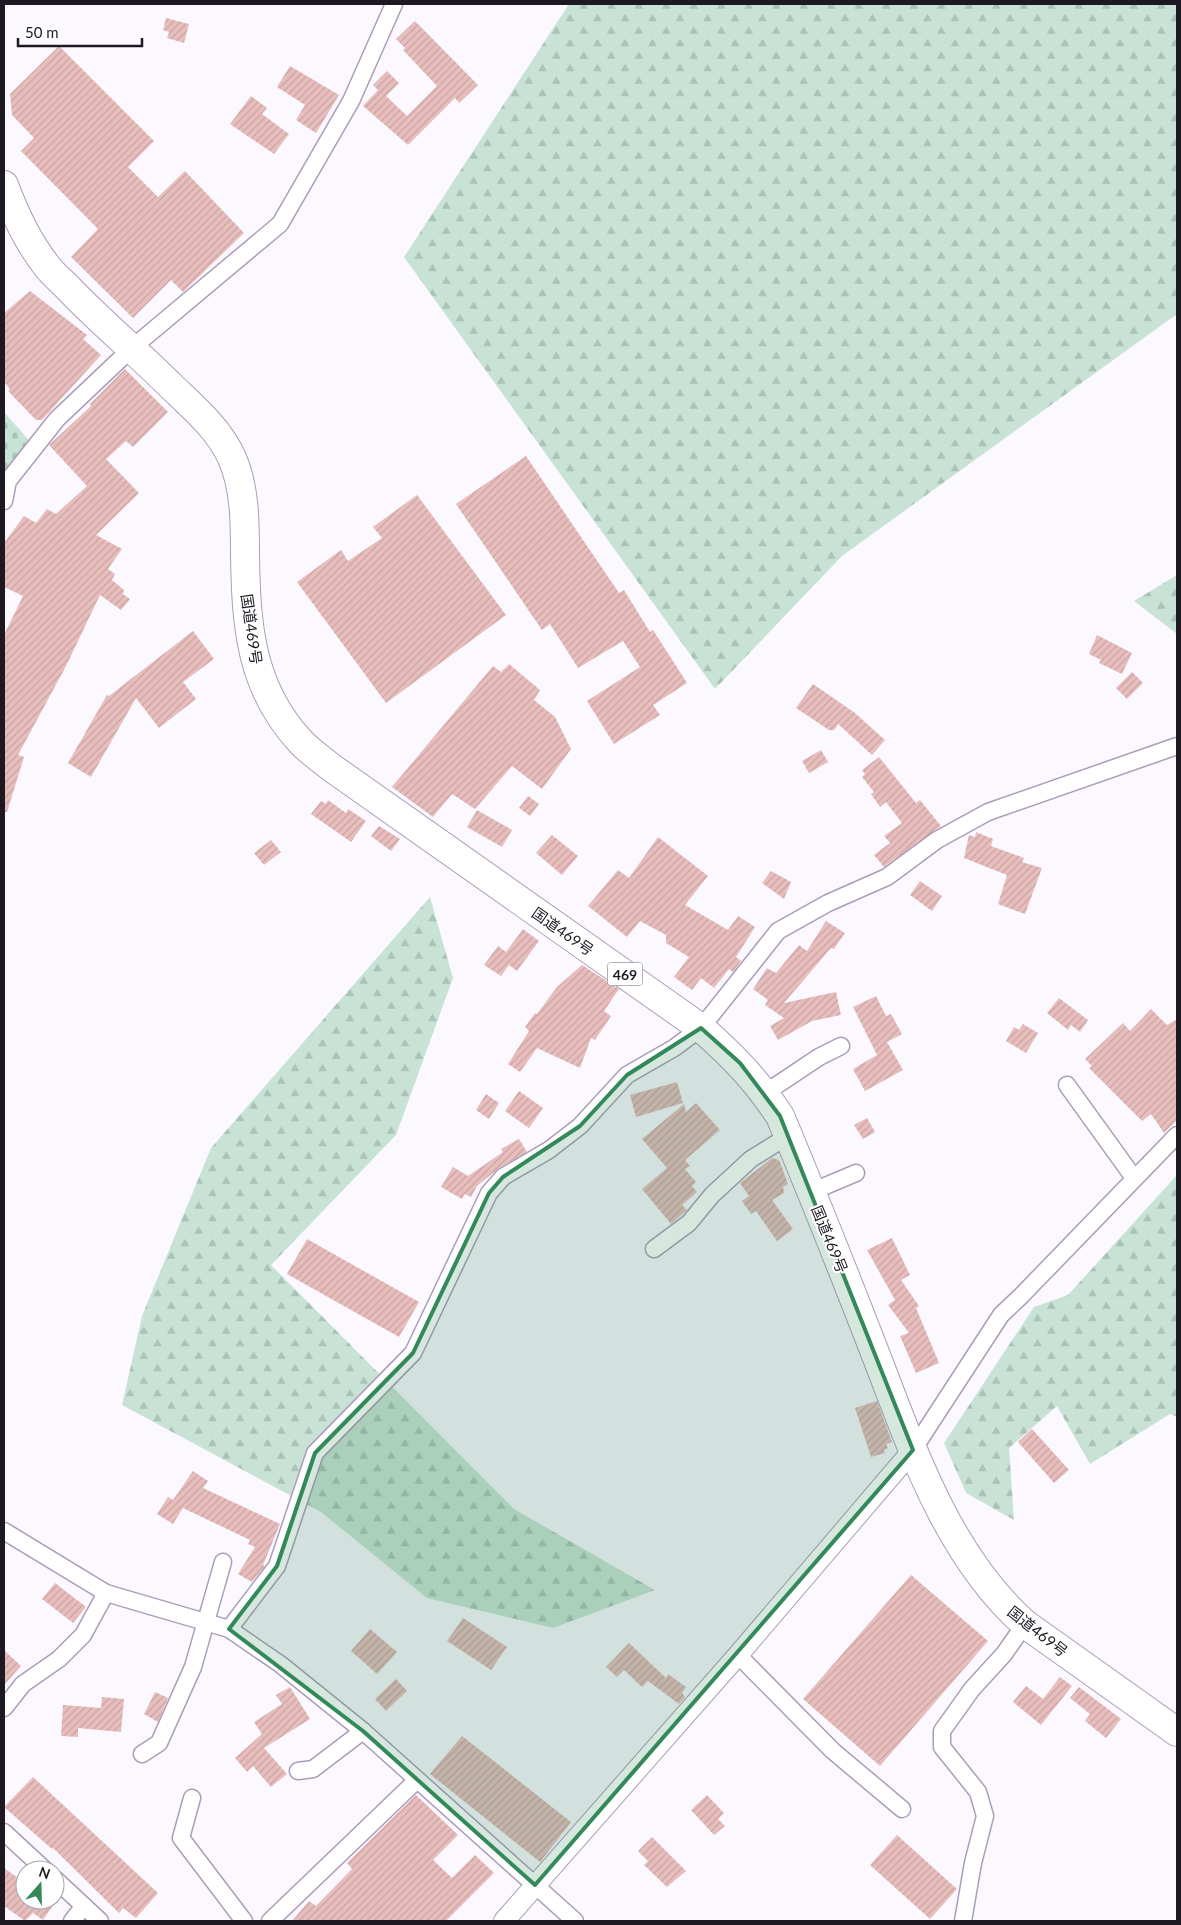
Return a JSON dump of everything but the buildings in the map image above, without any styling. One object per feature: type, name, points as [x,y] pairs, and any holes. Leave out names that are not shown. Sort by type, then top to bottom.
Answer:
[{"type":"highway","name":"国道469号","points":[[4,185],[13,209],[46,265],[90,310],[204,418],[231,456],[240,484],[245,519],[246,589],[251,649],[269,699],[300,742],[332,768],[701,1028],[740,1063],[765,1093],[780,1116],[913,1450],[943,1514],[975,1568],[1006,1606],[1026,1624],[1177,1732]]},
{"type":"street","points":[[4,501],[6,483],[56,420],[132,348],[280,224],[350,101],[394,4]]},
{"type":"street","points":[[229,1629],[277,1566],[315,1453],[413,1353],[489,1193],[503,1177],[549,1150],[580,1126],[627,1075],[674,1048],[701,1028],[778,931],[801,917],[887,877],[937,840],[988,812],[1177,746]]},
{"type":"street","points":[[765,1093],[818,1057],[841,1046]]},
{"type":"street","points":[[1067,1085],[1134,1178]]},
{"type":"street","points":[[504,1921],[738,1655],[913,1450],[1001,1314],[1021,1296],[1177,1135]]},
{"type":"street","points":[[654,1248],[689,1223],[712,1195],[751,1159],[788,1136]]},
{"type":"street","points":[[811,1192],[856,1173]]},
{"type":"street","points":[[4,1531],[106,1593],[229,1629],[280,1664],[363,1731],[576,1921]]},
{"type":"street","points":[[142,1754],[159,1743],[193,1668],[223,1562]]},
{"type":"street","points":[[4,1708],[23,1684],[59,1659],[83,1635],[106,1593]]},
{"type":"street","points":[[963,1921],[973,1863],[984,1816],[978,1792],[942,1748],[942,1731],[972,1689],[1004,1654],[1026,1624]]},
{"type":"street","points":[[738,1655],[833,1751],[902,1809]]},
{"type":"street","points":[[298,1771],[313,1769],[363,1731]]},
{"type":"street","points":[[270,1921],[417,1780]]},
{"type":"street","points":[[192,1798],[181,1838],[244,1921]]},
{"type":"street","points":[[4,1832],[34,1860]]},
{"type":"street","points":[[65,1888],[100,1921]]},
{"type":"street","points":[[72,1921],[84,1906]]},
{"type":"highlighted area","points":[[701,1028],[740,1063],[780,1116],[913,1450],[535,1885],[363,1731],[229,1629],[277,1566],[315,1453],[413,1353],[489,1193],[503,1177],[580,1126],[627,1075]]},
{"type":"green space","points":[[569,4],[1177,4],[1177,314],[842,556],[715,689],[404,257]]},
{"type":"green space","points":[[4,412],[35,447],[4,484]]},
{"type":"green space","points":[[1177,575],[1177,634],[1134,601]]},
{"type":"green space","points":[[430,897],[453,978],[396,1135],[271,1265],[514,1509],[655,1590],[553,1628],[427,1598],[321,1512],[122,1405],[142,1316],[211,1148]]},
{"type":"green space","points":[[1177,1175],[1177,1417],[1170,1414],[1090,1464],[1057,1406],[1009,1448],[1014,1520],[966,1493],[944,1443],[1034,1307],[1068,1295]]}]
